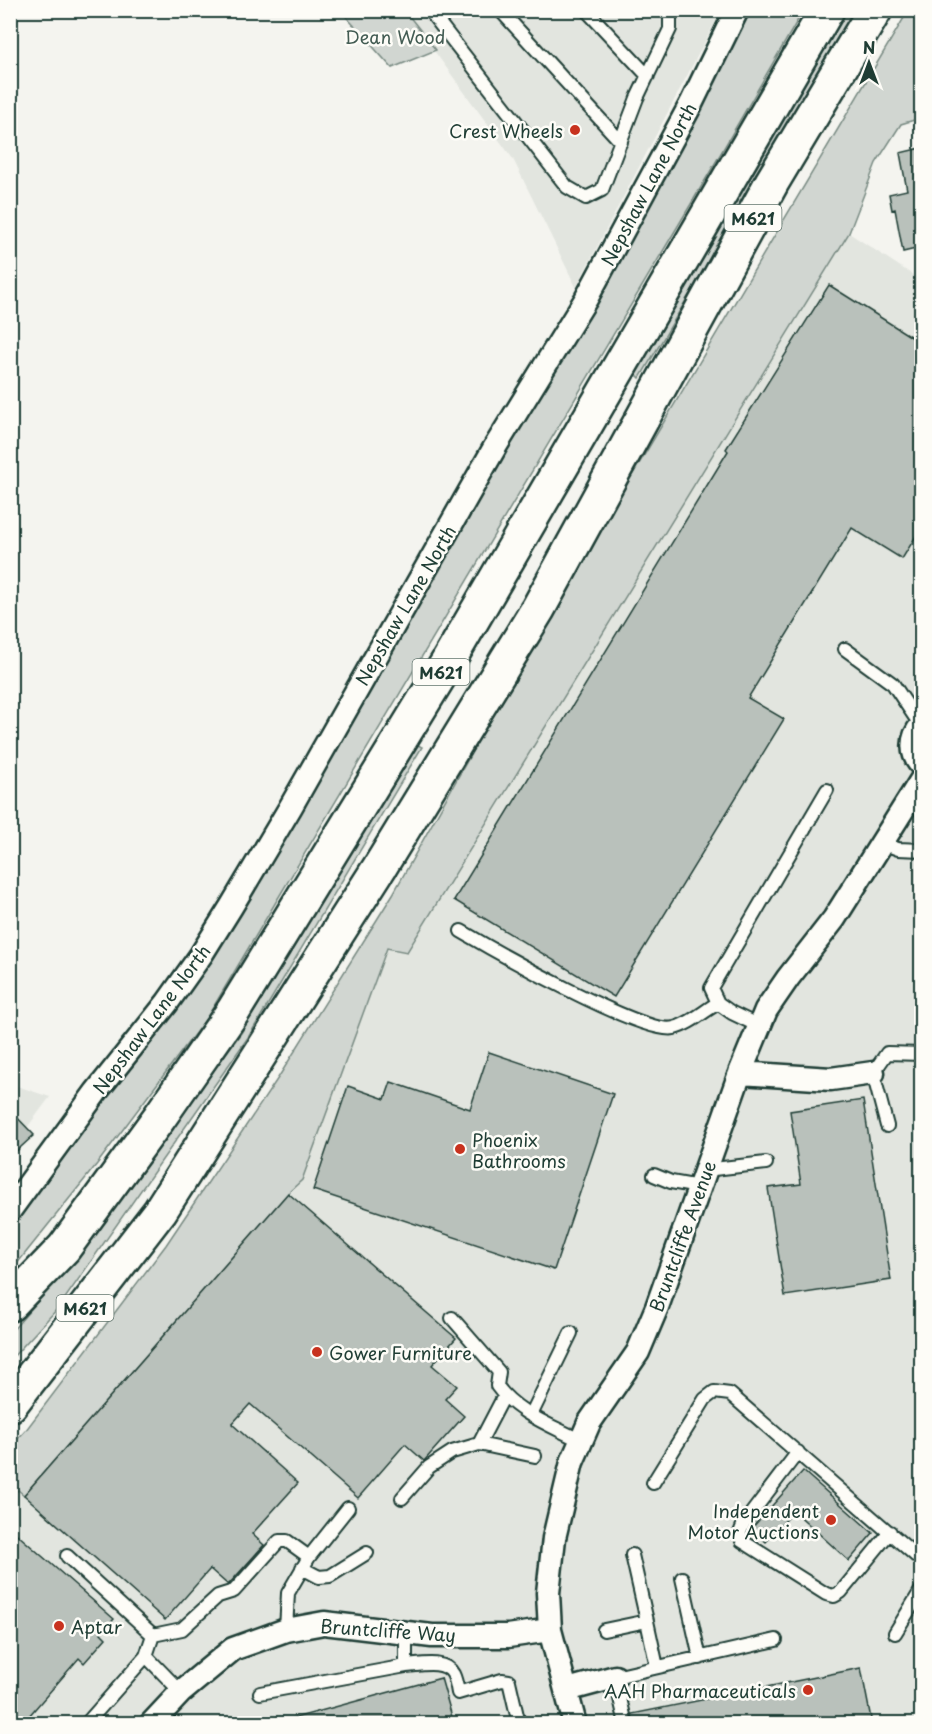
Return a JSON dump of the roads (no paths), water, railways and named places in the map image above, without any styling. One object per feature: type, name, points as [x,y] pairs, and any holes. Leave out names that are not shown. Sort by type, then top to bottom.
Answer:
[{"type":"highway","name":"M621","points":[[10,1304],[64,1248],[234,1010],[446,665],[827,10]]},
{"type":"highway","name":"M621","points":[[10,1405],[160,1211],[381,865],[538,609],[772,182],[875,10]]},
{"type":"street","name":"Nepshaw Lane North","points":[[12,1206],[36,1177],[96,1092],[174,994],[231,907],[290,808],[495,447],[586,299],[691,104],[737,10]]},
{"type":"street","points":[[921,725],[913,741],[913,753],[921,766]]},
{"type":"street","name":"Bruntcliffe Avenue","points":[[575,1724],[550,1630],[548,1593],[554,1538],[572,1462],[589,1423],[638,1352],[657,1307],[740,1073],[766,1010],[834,919],[921,779]]},
{"type":"street","points":[[740,1073],[831,1079],[873,1073]]},
{"type":"street","name":"Bruntcliffe Way","points":[[152,1724],[181,1692],[233,1649],[286,1630],[324,1623],[432,1636],[508,1636],[550,1630]]},
{"type":"street","points":[[567,1690],[615,1677]]},
{"type":"lane","points":[[429,10],[567,187],[586,198],[602,190],[637,98],[670,29],[668,10]]},
{"type":"lane","points":[[500,10],[621,142]]},
{"type":"lane","points":[[586,10],[648,76]]},
{"type":"lane","points":[[845,649],[893,684],[921,725]]},
{"type":"lane","points":[[759,1026],[732,1013],[718,1003],[711,988],[827,790]]},
{"type":"lane","points":[[882,843],[898,849],[921,850]]},
{"type":"lane","points":[[461,931],[540,975],[653,1027],[672,1029],[718,1003]]},
{"type":"lane","points":[[887,1126],[873,1073],[887,1053],[921,1054]]},
{"type":"lane","points":[[654,1175],[671,1182],[702,1178],[766,1163]]},
{"type":"lane","points":[[452,1318],[499,1372],[497,1386],[504,1396],[517,1407],[581,1441]]},
{"type":"lane","points":[[531,1414],[571,1333]]},
{"type":"lane","points":[[653,1483],[705,1399],[714,1392],[730,1394],[921,1561]]},
{"type":"lane","points":[[479,1444],[504,1396]]},
{"type":"lane","points":[[402,1498],[429,1467],[452,1452],[479,1444],[535,1456]]},
{"type":"lane","points":[[798,1452],[744,1524],[740,1533],[742,1541],[826,1594],[834,1596],[841,1592],[890,1532]]},
{"type":"lane","points":[[286,1630],[288,1593],[305,1563],[348,1508]]},
{"type":"lane","points":[[153,1635],[182,1629],[218,1596],[234,1591],[279,1541],[287,1541],[319,1577],[330,1576],[367,1553]]},
{"type":"lane","points":[[67,1556],[153,1635]]},
{"type":"lane","points":[[632,1556],[657,1667]]},
{"type":"lane","points":[[682,1578],[700,1658]]},
{"type":"lane","points":[[895,1633],[921,1589]]},
{"type":"lane","points":[[604,1630],[647,1621]]},
{"type":"lane","points":[[406,1632],[406,1666]]},
{"type":"lane","points":[[86,1724],[146,1656],[153,1635]]},
{"type":"lane","points":[[627,1724],[615,1677],[776,1640]]},
{"type":"lane","points":[[146,1656],[181,1692]]},
{"type":"lane","points":[[260,1694],[406,1666],[433,1665],[447,1667],[453,1673],[458,1694],[502,1680],[509,1681],[519,1724]]},
{"type":"place","name":"Crest Wheels","points":[[575,130]]},
{"type":"place","name":"Phoenix Bathrooms","points":[[460,1149]]},
{"type":"place","name":"Gower Furniture","points":[[317,1352]]},
{"type":"place","name":"Independent Motor Auctions","points":[[831,1520]]},
{"type":"place","name":"Aptar","points":[[59,1626]]},
{"type":"place","name":"AAH Pharmaceuticals","points":[[808,1690]]},
{"type":"park label","name":"Dean Wood","points":[[395,36]]}]
